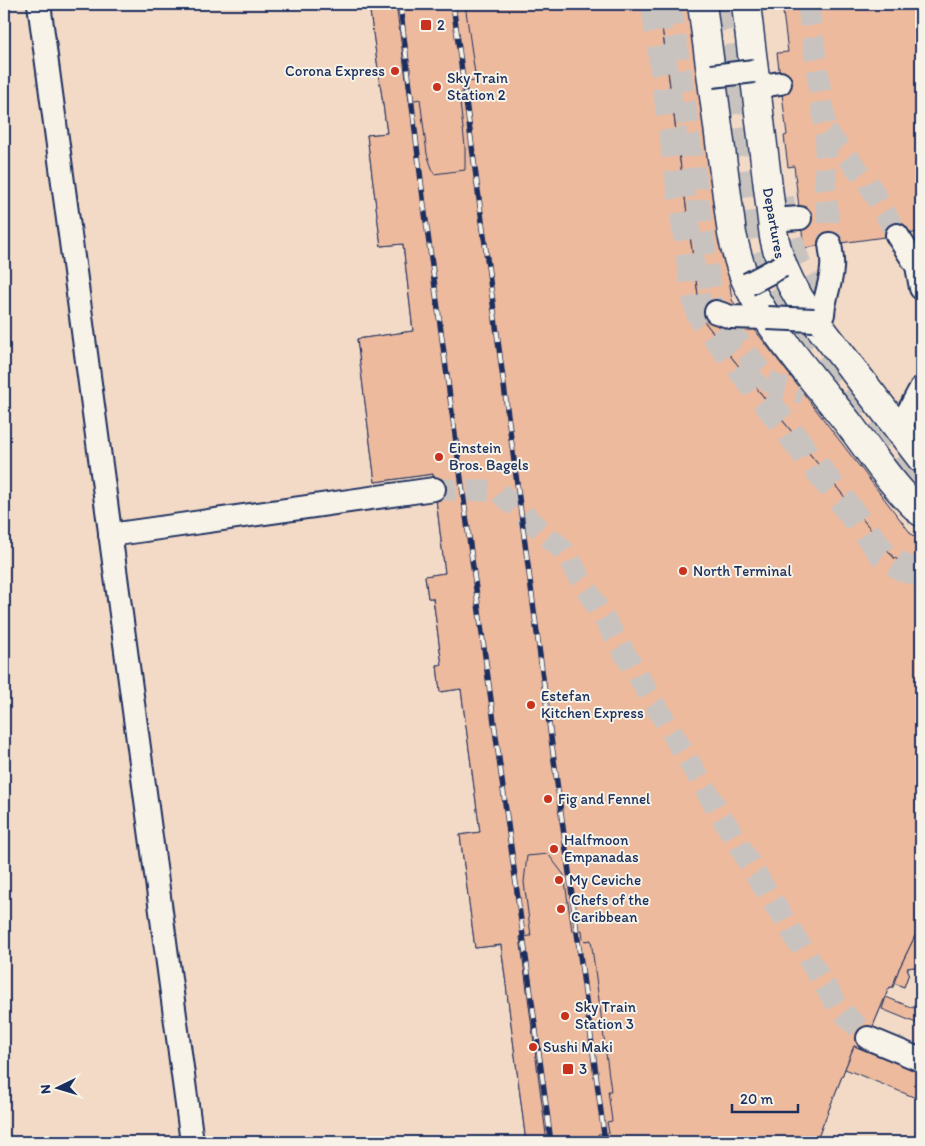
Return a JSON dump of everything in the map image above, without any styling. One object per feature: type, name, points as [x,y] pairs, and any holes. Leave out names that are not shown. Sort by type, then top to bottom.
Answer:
[{"type":"main road","points":[[702,4],[732,234],[748,284],[767,318],[816,395],[921,512]]},
{"type":"main road","name":"Departures","points":[[746,4],[764,80],[772,220],[777,252],[782,266],[793,290],[818,317],[921,458]]},
{"type":"lane","points":[[39,4],[192,1142]]},
{"type":"lane","points":[[712,76],[764,80]]},
{"type":"lane","points":[[772,220],[800,218]]},
{"type":"lane","points":[[897,235],[917,266],[921,288]]},
{"type":"lane","points":[[716,312],[731,317],[818,317],[832,271],[830,244]]},
{"type":"lane","points":[[748,284],[782,266]]},
{"type":"lane","points":[[904,420],[921,388]]},
{"type":"lane","points":[[110,534],[434,489]]},
{"type":"lane","points":[[868,1038],[921,1060]]},
{"type":"shaded area","points":[[4,4],[921,4],[921,1142],[4,1142]]},
{"type":"building","name":"North Terminal","points":[[369,4],[659,4],[701,317],[894,558],[921,568],[921,924],[899,969],[893,987],[890,987],[888,990],[863,1050],[854,1046],[816,1142],[526,1142],[501,945],[475,948],[460,835],[480,832],[461,689],[440,692],[437,665],[442,665],[433,598],[428,598],[425,576],[445,573],[433,474],[375,482],[357,339],[413,331],[403,244],[381,246],[367,135],[387,133]]},
{"type":"building","name":"North Terminal","points":[[369,4],[659,4],[701,317],[894,558],[921,568],[921,924],[899,969],[893,987],[890,987],[888,990],[863,1050],[854,1046],[816,1142],[526,1142],[501,945],[475,948],[460,835],[480,832],[461,689],[440,692],[437,665],[442,665],[433,598],[428,598],[425,576],[445,573],[433,474],[375,482],[357,339],[413,331],[403,244],[381,246],[367,135],[387,133]]},
{"type":"building","name":"Sky Train Station 2","points":[[396,4],[465,4],[476,81],[466,82],[467,93],[459,94],[465,146],[465,170],[434,174],[427,154],[420,99],[409,101]]},
{"type":"building","points":[[659,4],[692,4],[732,300],[912,535],[921,538],[921,568],[894,558],[701,317]]},
{"type":"building","points":[[782,4],[921,4],[921,232],[804,248],[794,166],[788,167],[784,136],[787,135],[777,53],[788,52]]},
{"type":"building","name":"Sky Train Station 3","points":[[548,854],[564,875],[572,931],[582,930],[583,939],[585,941],[591,940],[611,1091],[608,1091],[612,1121],[607,1122],[609,1133],[598,1134],[599,1142],[559,1142],[558,1140],[547,1142],[520,937],[531,936],[524,882],[527,856]]},
{"type":"building","points":[[921,924],[921,966],[907,968],[909,973],[904,987],[894,983]]},
{"type":"building","points":[[921,924],[921,966],[907,968],[909,973],[904,987],[894,983]]},
{"type":"building","points":[[921,987],[921,1025],[882,1009],[886,997],[913,1008]]},
{"type":"building","points":[[854,1046],[921,1073],[921,1100],[845,1069]]},
{"type":"tunnel","points":[[655,4],[695,294],[700,313],[883,554],[903,568],[921,573]]},
{"type":"tunnel","points":[[671,4],[713,307],[767,380],[776,386],[803,393]]},
{"type":"tunnel","points":[[716,4],[749,245],[756,266],[770,294],[787,321],[921,490]]},
{"type":"tunnel","points":[[808,4],[826,132],[825,186],[830,244]]},
{"type":"tunnel","points":[[826,132],[868,182],[897,235]]},
{"type":"tunnel","points":[[780,198],[794,256],[812,297],[820,310]]},
{"type":"tunnel","points":[[434,489],[498,491],[564,551],[754,871],[839,1008],[868,1038]]},
{"type":"railway","points":[[400,4],[424,206],[551,1142]]},
{"type":"railway","points":[[453,4],[605,1142]]},
{"type":"place","name":"2","points":[[426,25]]},
{"type":"place","name":"Corona Express","points":[[395,71]]},
{"type":"place","name":"Sky Train Station 2","points":[[437,87]]},
{"type":"place","name":"Einstein Bros. Bagels","points":[[439,457]]},
{"type":"place","name":"North Terminal","points":[[683,571]]},
{"type":"place","name":"Estefan Kitchen Express","points":[[531,705]]},
{"type":"place","name":"Fig and Fennel","points":[[548,799]]},
{"type":"place","name":"Halfmoon Empanadas","points":[[554,849]]},
{"type":"place","name":"My Ceviche","points":[[559,880]]},
{"type":"place","name":"Chefs of the Caribbean","points":[[561,909]]},
{"type":"place","name":"Sky Train Station 3","points":[[565,1016]]},
{"type":"place","name":"Sushi Maki","points":[[533,1047]]},
{"type":"place","name":"3","points":[[568,1069]]}]
